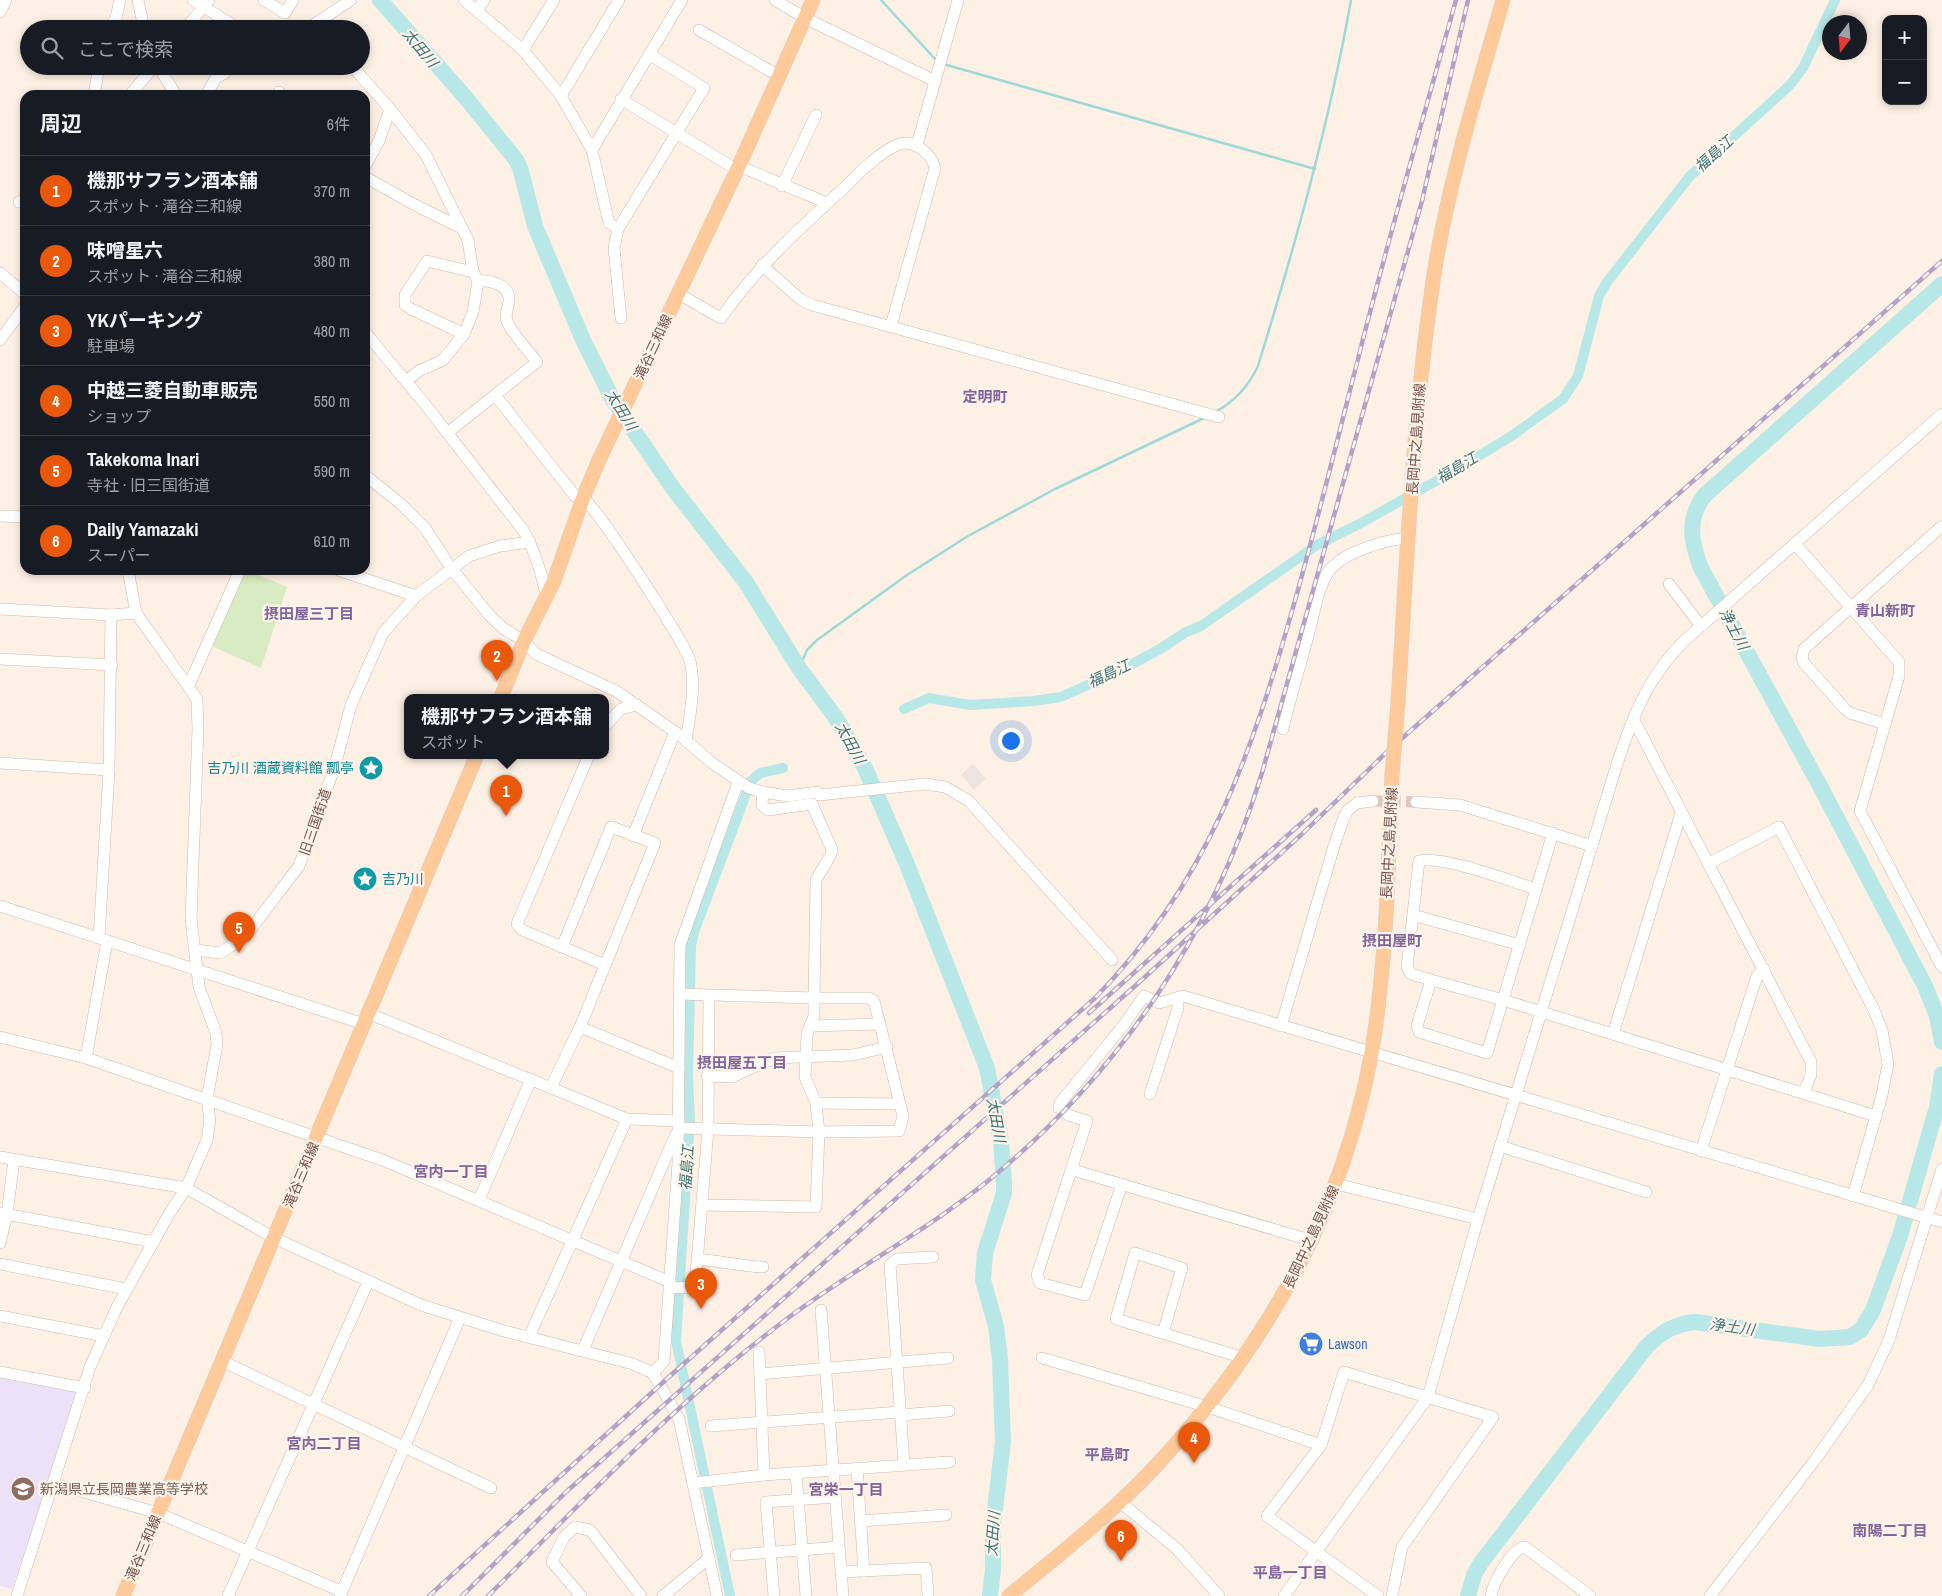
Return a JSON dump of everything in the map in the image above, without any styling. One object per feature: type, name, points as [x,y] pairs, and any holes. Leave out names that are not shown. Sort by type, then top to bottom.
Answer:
[{"type":"main road","name":"滝谷三和線","points":[[502,694],[524,642],[547,599],[583,498],[607,442],[738,168],[813,0]]},
{"type":"main road","name":"長岡中之島見附線","points":[[1009,1596],[1120,1502],[1154,1468],[1208,1407],[1244,1358],[1283,1298],[1313,1241],[1336,1184],[1354,1126],[1371,1053],[1385,942],[1392,775],[1422,372],[1437,259],[1463,146],[1503,0]]},
{"type":"main road","name":"滝谷三和線","points":[[123,1596],[475,759]]},
{"type":"street","points":[[0,12],[6,0]]},
{"type":"street","points":[[115,20],[120,0]]},
{"type":"street","points":[[138,0],[142,20]]},
{"type":"street","points":[[193,0],[206,4],[227,20]]},
{"type":"street","points":[[264,0],[284,13],[293,0]]},
{"type":"street","points":[[321,20],[351,0]]},
{"type":"street","points":[[464,0],[523,50],[562,96],[592,150],[609,223],[618,229]]},
{"type":"street","points":[[478,11],[484,0]]},
{"type":"street","points":[[523,50],[554,0]]},
{"type":"street","points":[[562,96],[619,0]]},
{"type":"street","points":[[592,150],[682,0]]},
{"type":"street","points":[[775,0],[805,18],[935,81]]},
{"type":"street","points":[[917,145],[958,0]]},
{"type":"street","points":[[193,20],[206,4]]},
{"type":"street","points":[[698,30],[779,76]]},
{"type":"street","points":[[621,318],[614,248],[618,229],[704,88],[649,54]]},
{"type":"street","points":[[95,90],[97,75]]},
{"type":"street","points":[[134,90],[148,75]]},
{"type":"street","points":[[162,75],[173,90]]},
{"type":"street","points":[[209,90],[216,78],[221,75]]},
{"type":"street","points":[[360,75],[426,155],[468,240],[475,276],[473,312],[464,334],[443,360],[419,371],[406,381]]},
{"type":"street","points":[[621,99],[738,168],[827,204]]},
{"type":"street","points":[[370,157],[379,141],[390,110]]},
{"type":"street","points":[[782,186],[816,115]]},
{"type":"street","points":[[679,294],[721,318],[762,265],[827,204],[891,149],[904,143],[917,145],[931,157],[935,168],[891,326]]},
{"type":"street","points":[[370,180],[462,228]]},
{"type":"street","points":[[447,433],[537,362],[508,323],[506,315],[510,299],[507,291],[500,286],[475,276],[427,261],[405,295],[405,305],[464,334]]},
{"type":"street","points":[[762,265],[800,299],[812,305],[1219,417]]},
{"type":"street","points":[[0,273],[20,290]]},
{"type":"street","points":[[0,340],[20,313]]},
{"type":"street","points":[[370,338],[447,433],[530,542],[543,579],[547,599]]},
{"type":"street","points":[[495,396],[575,496],[583,498],[632,566],[685,649],[689,658],[692,680],[686,741]]},
{"type":"street","points":[[1284,1596],[1428,1397],[1500,1146],[1592,846],[1640,701],[1673,652],[1942,414]]},
{"type":"street","points":[[370,479],[401,504],[425,528],[451,568],[490,616],[504,629],[524,642],[536,654],[571,671],[600,682],[675,732],[708,760],[740,783],[760,792],[788,796],[919,784],[945,787],[969,801],[1112,960]]},
{"type":"street","points":[[0,516],[20,517]]},
{"type":"street","points":[[1885,724],[1850,713],[1845,709],[1802,659],[1804,649],[1942,526]]},
{"type":"street","points":[[1283,729],[1316,606],[1329,571],[1338,562],[1354,553],[1410,531]]},
{"type":"street","name":"旧三国街道","points":[[196,950],[220,953],[245,937],[300,866],[335,766],[351,705],[378,641],[416,596],[469,556],[481,551],[530,542]]},
{"type":"street","points":[[1795,544],[1900,662],[1899,676],[1860,811],[1942,967]]},
{"type":"street","points":[[17,1596],[55,1484],[90,1367],[126,1289],[186,1188],[207,1140],[210,1120],[207,1099],[217,1044],[216,1033],[202,996],[192,912],[197,699],[136,613],[129,575]]},
{"type":"street","points":[[189,686],[238,575]]},
{"type":"street","points":[[353,575],[416,596]]},
{"type":"street","points":[[1669,584],[1701,626]]},
{"type":"street","points":[[0,609],[111,615],[136,613]]},
{"type":"street","points":[[86,1058],[103,939],[112,665],[111,615]]},
{"type":"street","points":[[0,659],[112,665]]},
{"type":"street","points":[[609,722],[621,709],[637,705]]},
{"type":"street","points":[[1634,720],[1811,1062],[1811,1075],[1804,1092]]},
{"type":"street","points":[[634,836],[675,732]]},
{"type":"street","points":[[587,759],[517,924],[522,930],[605,965]]},
{"type":"street","points":[[0,763],[109,770]]},
{"type":"street","points":[[653,1373],[664,1361],[671,1286],[680,1126],[679,1068],[682,994],[680,946],[740,783]]},
{"type":"street","points":[[703,1205],[816,1207],[819,1132],[816,1103],[805,1076],[807,1034],[814,1016],[816,880],[823,864],[830,858],[832,850],[812,804],[768,810],[762,805],[760,792]]},
{"type":"street","points":[[1282,1026],[1344,816],[1357,803],[1373,801]]},
{"type":"street","points":[[1416,802],[1460,805],[1592,846]]},
{"type":"street","points":[[1613,1034],[1681,813]]},
{"type":"street","points":[[551,1087],[580,1026],[655,843],[611,827],[562,947]]},
{"type":"street","points":[[1708,864],[1779,827],[1874,1010],[1882,1030],[1888,1064],[1876,1116],[1853,1196]]},
{"type":"street","points":[[1431,980],[1417,1026],[1419,1032],[1487,1053],[1553,833]]},
{"type":"street","points":[[1536,889],[1427,859],[1419,861],[1407,968],[1411,974],[1503,1000],[1804,1092],[1876,1116]]},
{"type":"street","points":[[0,906],[199,972],[367,1019],[531,1079],[627,1119],[705,1129],[895,1133],[902,1128],[900,1104],[887,1047],[877,1008],[869,998],[682,994]]},
{"type":"street","points":[[1413,916],[1520,945]]},
{"type":"street","points":[[1701,1151],[1757,976],[1764,969]]},
{"type":"street","points":[[0,1037],[86,1058],[385,1161],[622,1261],[671,1286],[689,1289],[695,1287],[703,1205],[707,1076],[704,995]]},
{"type":"street","points":[[1122,1184],[1085,1295],[1040,1283],[1037,1276],[1073,1170],[1087,1121],[1068,1115],[1059,1108],[1060,1103],[1124,1026],[1144,996],[1159,1003],[1190,996],[1371,1053],[1517,1094],[1701,1151],[1942,1222]]},
{"type":"street","points":[[1150,1094],[1178,1008],[1178,998]]},
{"type":"street","points":[[811,1026],[880,1024]]},
{"type":"street","points":[[580,1026],[679,1068]]},
{"type":"street","points":[[707,1076],[732,1077],[774,1058],[853,1055],[887,1047]]},
{"type":"street","points":[[479,1200],[531,1079]]},
{"type":"street","points":[[816,1103],[900,1104]]},
{"type":"street","points":[[529,1337],[627,1119]]},
{"type":"street","points":[[583,1350],[680,1126]]},
{"type":"street","points":[[1500,1146],[1646,1192]]},
{"type":"street","points":[[0,1158],[186,1188],[274,1238],[368,1282],[460,1318],[583,1350],[639,1366],[653,1373],[679,1419],[695,1482],[717,1596]]},
{"type":"street","points":[[0,1242],[14,1160]]},
{"type":"street","points":[[1710,1596],[1815,1460],[1868,1385],[1889,1340],[1942,1169]]},
{"type":"street","points":[[1073,1170],[1313,1241]]},
{"type":"street","points":[[1336,1184],[1478,1219]]},
{"type":"street","points":[[4,1213],[154,1242]]},
{"type":"street","points":[[1163,1333],[1182,1268],[1135,1253],[1116,1319],[1244,1358]]},
{"type":"street","points":[[904,1464],[890,1265],[897,1259],[933,1257]]},
{"type":"street","points":[[697,1259],[720,1261],[733,1265],[764,1266]]},
{"type":"street","points":[[0,1264],[126,1289]]},
{"type":"street","points":[[228,1596],[368,1282]]},
{"type":"street","points":[[821,1310],[843,1596]]},
{"type":"street","points":[[0,1316],[104,1336]]},
{"type":"street","points":[[55,1484],[158,1513],[249,1551],[340,1594],[460,1318]]},
{"type":"street","points":[[759,1352],[764,1475]]},
{"type":"street","points":[[760,1374],[826,1370],[904,1360],[948,1358]]},
{"type":"street","points":[[1042,1358],[1208,1407],[1321,1445]]},
{"type":"street","points":[[222,1361],[491,1488]]},
{"type":"street","points":[[0,1372],[85,1388]]},
{"type":"street","points":[[1378,1596],[1267,1516],[1321,1445],[1344,1372],[1493,1417],[1402,1547],[1392,1596]]},
{"type":"street","points":[[711,1426],[829,1417],[948,1411]]},
{"type":"street","points":[[695,1482],[904,1464],[950,1462]]},
{"type":"street","points":[[857,1469],[864,1570]]},
{"type":"street","points":[[796,1473],[806,1596]]},
{"type":"street","points":[[774,1596],[766,1502],[836,1497]]},
{"type":"street","points":[[1120,1502],[1177,1549],[1219,1596]]},
{"type":"street","points":[[861,1521],[946,1514]]},
{"type":"street","points":[[580,1596],[552,1562],[564,1537],[575,1527],[590,1530],[641,1596]]},
{"type":"street","points":[[736,1555],[839,1547]]},
{"type":"street","points":[[1491,1596],[1496,1582],[1515,1551],[1520,1547],[1525,1547],[1590,1596]]},
{"type":"street","points":[[663,1596],[709,1558]]},
{"type":"street","points":[[841,1572],[926,1568],[928,1596]]},
{"type":"shaded area","points":[[973,764],[986,779],[974,790],[961,775]]},
{"type":"shaded area","name":"新潟県立長岡農業高等学校","points":[[0,1378],[80,1392],[12,1589],[0,1586]]},
{"type":"green space","points":[[244,575],[259,575],[287,587],[261,668],[209,645]]},
{"type":"waterway","name":"太田川","points":[[380,0],[466,98],[517,161],[535,226],[583,340],[613,400],[672,487],[745,581],[799,668],[836,718],[865,768],[906,862],[987,1068],[1001,1141],[1004,1182],[1004,1193],[985,1253],[983,1280],[996,1326],[1000,1359],[1003,1442],[993,1526],[993,1569],[990,1596]]},
{"type":"waterway","points":[[881,0],[936,60]]},
{"type":"waterway","points":[[1215,412],[1240,392],[1258,366],[1285,276],[1322,139],[1351,0]]},
{"type":"waterway","name":"福島江","points":[[904,709],[929,698],[970,705],[1034,701],[1061,697],[1123,669],[1186,632],[1201,626],[1317,545],[1447,475],[1510,437],[1563,399],[1578,376],[1599,296],[1607,282],[1690,176],[1789,86],[1803,68],[1835,0]]},
{"type":"waterway","points":[[943,64],[1315,169]]},
{"type":"waterway","name":"浄土川","points":[[1942,284],[1705,495],[1695,513],[1692,531],[1701,568],[1820,786],[1925,986],[1937,1016],[1942,1042]]},
{"type":"waterway","points":[[799,668],[807,650],[817,640],[907,575],[968,536],[1055,489],[1206,417]]},
{"type":"waterway","name":"福島江","points":[[730,1596],[676,1341],[690,1121],[688,1076],[691,946],[694,932],[751,781],[760,773],[783,768]]},
{"type":"waterway","name":"浄土川","points":[[1468,1596],[1474,1575],[1480,1564],[1647,1346],[1663,1333],[1675,1327],[1695,1322],[1820,1339],[1850,1337],[1861,1330],[1873,1310],[1900,1236],[1937,1107],[1942,1074]]},
{"type":"tunnel","points":[[1373,801],[1416,802]]},
{"type":"railway","points":[[429,1596],[670,1376],[1095,998],[1134,954],[1168,909],[1196,862],[1221,814],[1242,765],[1278,660],[1311,543],[1381,269],[1456,0]]},
{"type":"railway","points":[[488,1596],[631,1453],[744,1352],[809,1303],[965,1199],[1036,1139],[1080,1094],[1120,1047],[1156,997],[1188,944],[1217,889],[1242,832],[1262,773],[1422,201],[1468,0]]},
{"type":"railway","points":[[462,1596],[566,1492],[1135,986],[1301,835],[1391,748],[1942,261]]},
{"type":"railway","points":[[1089,1013],[1316,810]]},
{"type":"place","name":"味噌星六","points":[[497,681]]},
{"type":"place","name":"吉乃川 酒蔵資料館 瓢亭","points":[[371,768]]},
{"type":"place","name":"機那サフラン酒本舗","points":[[506,816]]},
{"type":"place","name":"吉乃川","points":[[365,879]]},
{"type":"place","name":"Takekoma Inari","points":[[239,953]]},
{"type":"place","name":"YKパーキング","points":[[701,1309]]},
{"type":"place","name":"Lawson","points":[[1311,1344]]},
{"type":"place","name":"中越三菱自動車販売","points":[[1194,1463]]},
{"type":"place","name":"新潟県立長岡農業高等学校","points":[[23,1489]]},
{"type":"place","name":"Daily Yamazaki","points":[[1121,1561]]},
{"type":"district","name":"定明町","points":[[985,397]]},
{"type":"district","name":"青山新町","points":[[1885,611]]},
{"type":"district","name":"摂田屋三丁目","points":[[309,614]]},
{"type":"district","name":"摂田屋町","points":[[1392,941]]},
{"type":"district","name":"摂田屋五丁目","points":[[742,1063]]},
{"type":"district","name":"宮内一丁目","points":[[451,1172]]},
{"type":"district","name":"宮内二丁目","points":[[324,1444]]},
{"type":"district","name":"平島町","points":[[1107,1455]]},
{"type":"district","name":"宮栄一丁目","points":[[846,1490]]},
{"type":"district","name":"南陽二丁目","points":[[1890,1531]]},
{"type":"district","name":"平島一丁目","points":[[1290,1573]]}]
